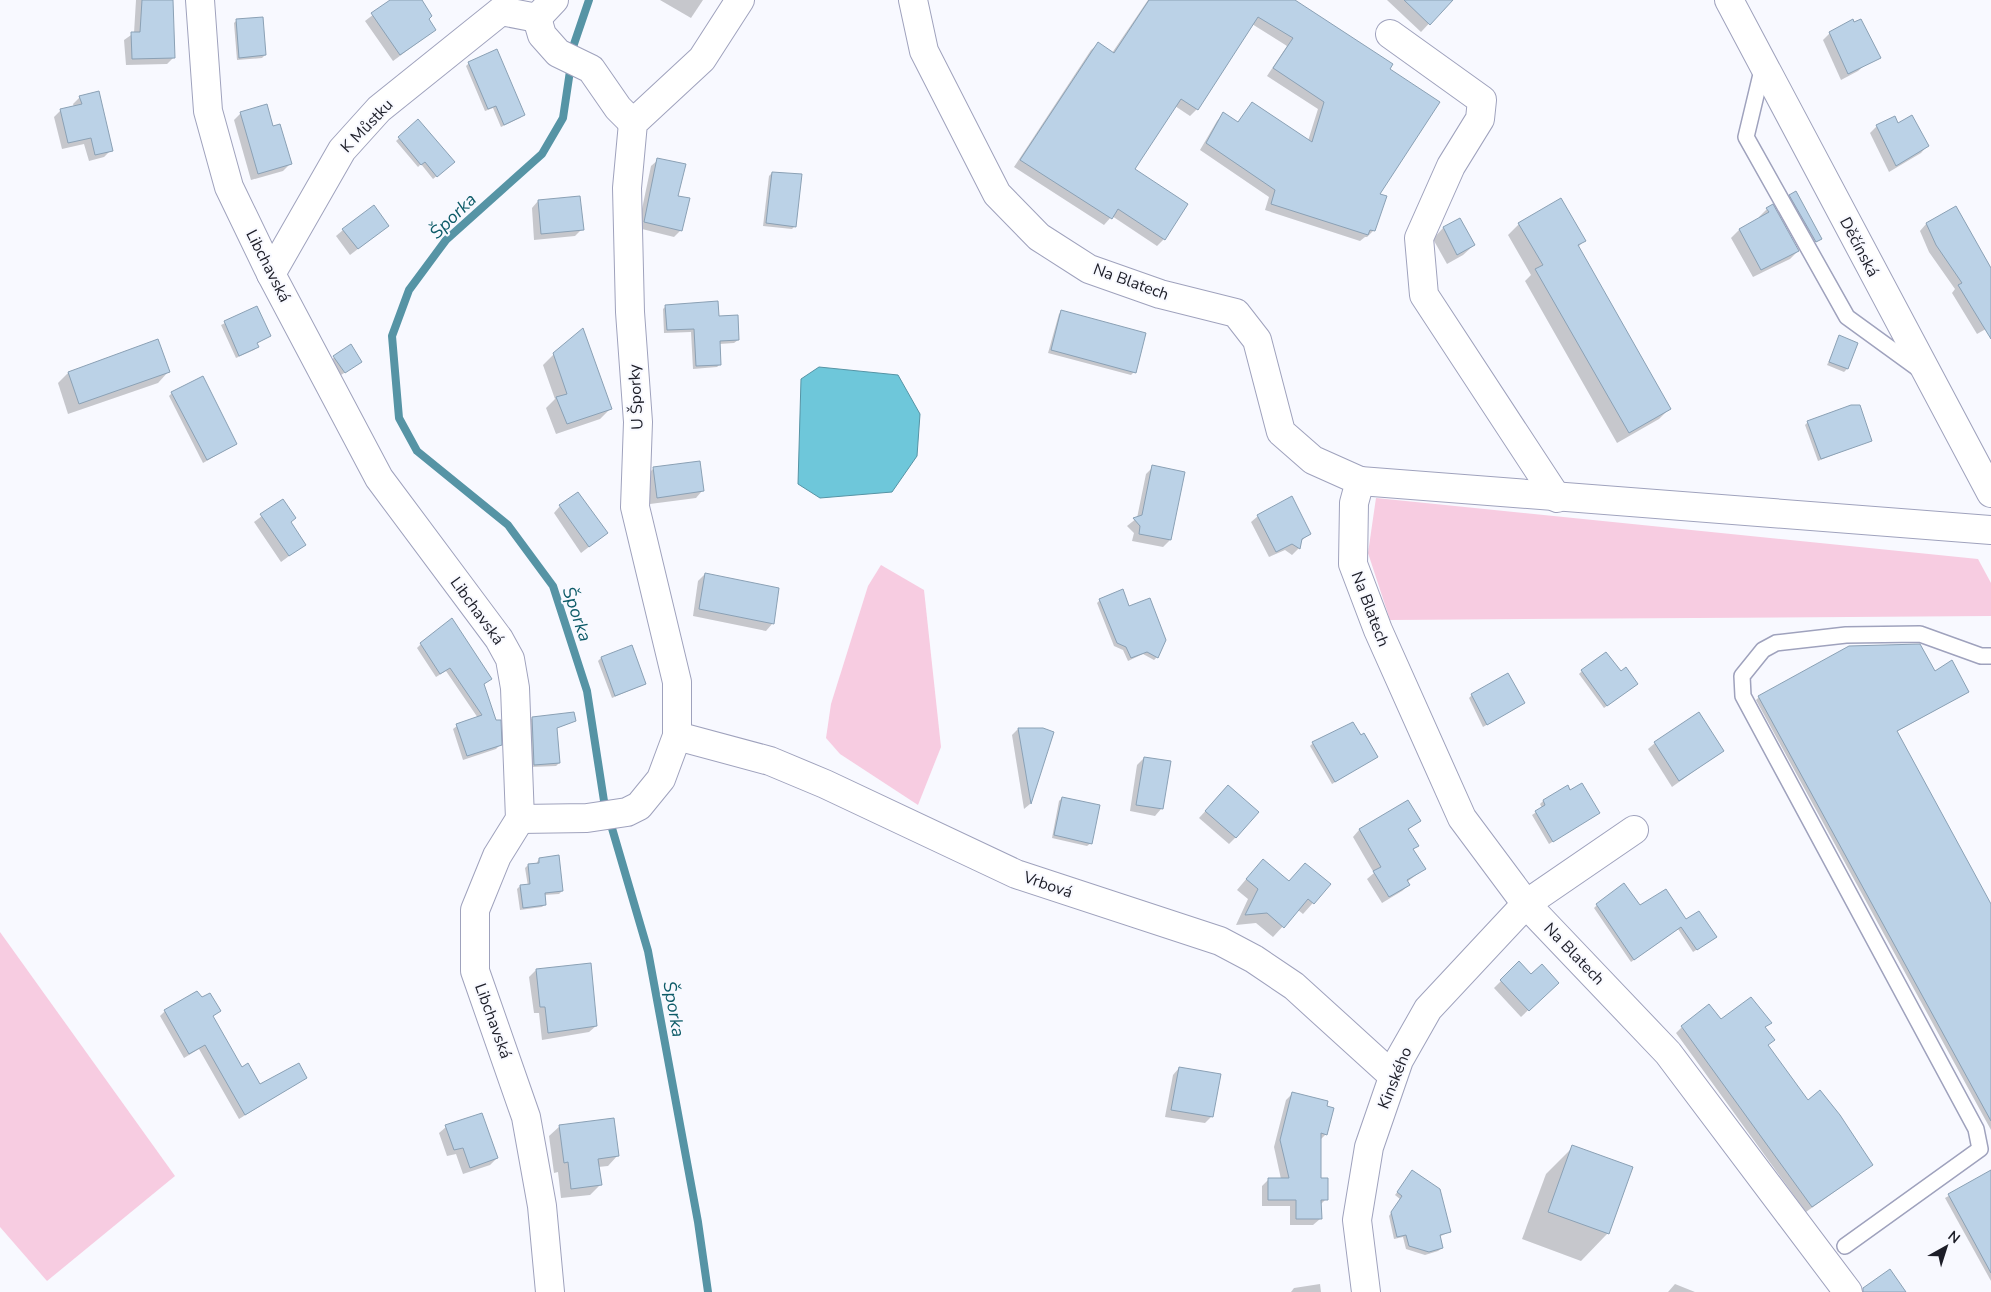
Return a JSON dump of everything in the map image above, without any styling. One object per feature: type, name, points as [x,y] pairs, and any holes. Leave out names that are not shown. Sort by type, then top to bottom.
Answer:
[{"type":"street","name":"Libchavská","points":[[200,0],[208,111],[229,187],[271,274],[379,478],[499,639],[510,659],[516,688],[520,819],[498,856],[475,910],[474,970],[526,1118],[542,1206],[550,1292]]},
{"type":"street","points":[[545,9],[542,35],[558,53],[591,69],[618,108],[633,123],[702,59],[740,0]]},
{"type":"street","name":"Na Blatech","points":[[914,0],[924,51],[997,194],[1039,237],[1089,268],[1160,294],[1236,314],[1257,340],[1281,432],[1313,460],[1357,492],[1353,564],[1378,630],[1462,818],[1526,904],[1668,1053],[1848,1292]]},
{"type":"street","name":"Děčínská","points":[[1729,0],[1991,493]]},
{"type":"street","name":"K Můstku","points":[[271,274],[342,150],[379,109],[497,6],[545,9]]},
{"type":"street","points":[[1390,34],[1482,100],[1480,119],[1451,166],[1419,238],[1424,295],[1557,498]]},
{"type":"street","name":"U Šporky","points":[[520,819],[586,818],[627,812],[639,806],[661,779],[677,736],[677,682],[635,507],[638,422],[630,312],[627,188],[633,123]]},
{"type":"street","points":[[1357,492],[1557,498],[1991,530]]},
{"type":"street","name":"Vrbová","points":[[677,736],[770,760],[1016,874],[1220,941],[1254,959],[1294,986],[1393,1076]]},
{"type":"street","name":"Kinského","points":[[1366,1292],[1357,1220],[1369,1147],[1399,1060],[1428,1009],[1526,904],[1634,830]]},
{"type":"lane","points":[[1763,65],[1746,137],[1846,316],[1928,376]]},
{"type":"lane","points":[[1845,1246],[1980,1149],[1976,1129],[1743,696],[1742,676],[1763,650],[1776,643],[1846,635],[1920,634],[1981,656],[1991,656]]},
{"type":"shaded area","points":[[1376,498],[1978,559],[1991,583],[1991,616],[1390,620],[1368,553]]},
{"type":"shaded area","points":[[881,565],[924,590],[941,747],[918,805],[840,754],[826,738],[831,704],[868,586]]},
{"type":"shaded area","points":[[0,932],[175,1176],[47,1281],[0,1227]]},
{"type":"water","points":[[819,367],[898,375],[920,414],[917,456],[892,492],[820,498],[798,484],[801,379]]},
{"type":"building","points":[[142,0],[173,0],[175,58],[132,59],[131,32],[140,32]]},
{"type":"building","points":[[390,0],[422,0],[432,16],[429,19],[436,30],[400,55],[371,13]]},
{"type":"building","points":[[1149,0],[1295,0],[1393,64],[1390,69],[1440,102],[1380,194],[1387,196],[1375,231],[1370,230],[1368,235],[1271,204],[1275,190],[1206,143],[1223,112],[1238,122],[1252,102],[1312,142],[1324,102],[1273,68],[1293,38],[1258,17],[1198,110],[1181,99],[1135,169],[1188,204],[1165,240],[1118,209],[1112,219],[1020,160],[1098,42],[1114,53]]},
{"type":"building","points":[[1404,0],[1453,0],[1430,25]]},
{"type":"building","points":[[263,17],[266,55],[239,58],[236,19]]},
{"type":"building","points":[[1853,19],[1854,22],[1861,19],[1881,58],[1848,74],[1829,32]]},
{"type":"building","points":[[497,49],[525,115],[504,125],[496,106],[488,109],[468,62]]},
{"type":"building","points":[[99,91],[113,151],[95,155],[91,138],[68,143],[60,109],[82,104],[79,96]]},
{"type":"building","points":[[267,104],[273,126],[280,124],[292,164],[258,174],[240,112]]},
{"type":"building","points":[[1912,115],[1929,146],[1896,166],[1876,125],[1895,116],[1898,123]]},
{"type":"building","points":[[418,119],[455,162],[437,177],[425,162],[421,165],[398,137]]},
{"type":"building","points":[[657,158],[686,164],[678,196],[690,198],[682,231],[644,222]]},
{"type":"building","points":[[772,172],[802,174],[796,227],[766,223]]},
{"type":"building","points":[[1796,191],[1822,239],[1816,242],[1789,195]]},
{"type":"building","points":[[580,196],[584,230],[541,234],[538,200]]},
{"type":"building","points":[[1561,198],[1586,241],[1578,245],[1671,409],[1629,433],[1535,269],[1543,265],[1518,223]]},
{"type":"building","points":[[1773,204],[1799,251],[1761,270],[1739,229],[1769,212],[1766,208]]},
{"type":"building","points":[[374,205],[389,226],[358,249],[342,229]]},
{"type":"building","points":[[1956,206],[1991,268],[1991,339],[1958,285],[1962,283],[1936,245],[1926,223]]},
{"type":"building","points":[[1460,218],[1475,245],[1457,255],[1443,227]]},
{"type":"building","points":[[718,301],[719,316],[738,315],[739,340],[720,341],[721,365],[696,366],[694,329],[667,330],[665,305]]},
{"type":"building","points":[[257,306],[271,336],[257,343],[259,347],[239,356],[224,321]]},
{"type":"building","points":[[1061,310],[1146,333],[1136,373],[1051,350]]},
{"type":"building","points":[[583,328],[612,409],[567,424],[556,397],[567,394],[553,353]]},
{"type":"building","points":[[1839,335],[1858,343],[1848,369],[1829,362]]},
{"type":"building","points":[[158,339],[170,372],[79,404],[68,372]]},
{"type":"building","points":[[351,344],[362,362],[345,373],[333,356]]},
{"type":"building","points":[[203,376],[237,444],[207,460],[171,392]]},
{"type":"building","points":[[1851,405],[1860,405],[1872,441],[1821,459],[1807,421]]},
{"type":"building","points":[[700,461],[704,491],[657,498],[653,467]]},
{"type":"building","points":[[1152,465],[1185,472],[1171,540],[1139,534],[1140,526],[1133,518],[1142,515]]},
{"type":"building","points":[[578,492],[608,533],[589,547],[559,505]]},
{"type":"building","points":[[1292,496],[1311,534],[1302,539],[1300,549],[1292,544],[1276,552],[1257,515]]},
{"type":"building","points":[[283,499],[296,518],[291,522],[306,545],[289,556],[260,514]]},
{"type":"building","points":[[705,573],[779,588],[774,624],[699,609]]},
{"type":"building","points":[[1123,589],[1129,606],[1150,598],[1166,640],[1158,658],[1147,652],[1131,658],[1126,647],[1117,643],[1099,599]]},
{"type":"building","points":[[452,618],[492,679],[484,684],[496,720],[501,720],[502,745],[467,756],[456,724],[482,715],[450,668],[440,674],[420,643]]},
{"type":"building","points":[[1920,644],[1935,671],[1952,660],[1969,692],[1897,731],[1991,904],[1991,1121],[1758,696],[1849,646]]},
{"type":"building","points":[[632,645],[646,684],[615,696],[601,657]]},
{"type":"building","points":[[1606,652],[1621,671],[1626,667],[1638,684],[1607,706],[1581,670]]},
{"type":"building","points":[[1508,673],[1525,703],[1487,725],[1471,694]]},
{"type":"building","points":[[574,712],[576,721],[557,728],[560,763],[534,765],[532,717]]},
{"type":"building","points":[[1699,712],[1724,751],[1679,781],[1654,742]]},
{"type":"building","points":[[1353,722],[1361,735],[1364,733],[1378,757],[1335,782],[1312,742]]},
{"type":"building","points":[[1018,728],[1043,728],[1054,732],[1031,804]]},
{"type":"building","points":[[1144,757],[1171,761],[1163,809],[1136,805]]},
{"type":"building","points":[[1582,783],[1600,813],[1553,842],[1535,811],[1545,805],[1543,800],[1568,785],[1570,790]]},
{"type":"building","points":[[1228,785],[1259,812],[1236,838],[1205,811]]},
{"type":"building","points":[[1062,797],[1100,805],[1092,844],[1054,835]]},
{"type":"building","points":[[1408,800],[1421,821],[1408,829],[1419,846],[1413,849],[1426,869],[1407,880],[1410,885],[1389,897],[1373,871],[1381,867],[1359,829]]},
{"type":"building","points":[[559,855],[563,891],[545,893],[546,905],[523,908],[520,885],[530,884],[528,864],[539,863],[539,858]]},
{"type":"building","points":[[1263,859],[1289,881],[1305,863],[1331,884],[1314,904],[1308,899],[1284,928],[1267,913],[1245,915],[1258,889],[1246,879]]},
{"type":"building","points":[[1624,883],[1640,905],[1666,889],[1686,919],[1699,911],[1717,937],[1697,950],[1681,927],[1634,960],[1596,904]]},
{"type":"building","points":[[1519,961],[1531,974],[1542,964],[1559,983],[1529,1011],[1500,980]]},
{"type":"building","points":[[591,963],[597,1026],[548,1033],[545,1007],[540,1007],[536,969]]},
{"type":"building","points":[[197,991],[202,997],[210,993],[221,1011],[213,1016],[242,1067],[248,1063],[260,1084],[299,1063],[307,1078],[245,1115],[205,1045],[189,1054],[164,1010]]},
{"type":"building","points":[[1751,997],[1772,1023],[1765,1027],[1775,1040],[1768,1045],[1808,1100],[1820,1090],[1840,1115],[1873,1165],[1812,1207],[1681,1026],[1709,1004],[1721,1019]]},
{"type":"building","points":[[1179,1067],[1221,1074],[1213,1117],[1171,1110]]},
{"type":"building","points":[[1292,1092],[1328,1101],[1327,1106],[1334,1108],[1327,1135],[1321,1133],[1321,1178],[1328,1178],[1328,1200],[1321,1200],[1322,1219],[1296,1219],[1296,1200],[1268,1200],[1268,1178],[1289,1178],[1280,1140]]},
{"type":"building","points":[[482,1113],[498,1158],[470,1168],[463,1148],[454,1150],[445,1125]]},
{"type":"building","points":[[614,1118],[619,1156],[598,1159],[602,1185],[571,1189],[568,1162],[564,1163],[559,1125]]},
{"type":"building","points":[[1572,1145],[1633,1167],[1609,1234],[1548,1212]]},
{"type":"building","points":[[1412,1170],[1440,1189],[1451,1232],[1440,1235],[1443,1248],[1429,1252],[1409,1246],[1406,1235],[1397,1237],[1391,1212],[1402,1196],[1397,1192]]},
{"type":"building","points":[[1991,1170],[1991,1273],[1948,1194]]},
{"type":"building","points":[[1890,1269],[1906,1292],[1863,1292],[1863,1288]]},
{"type":"waterway","name":"Šporka","points":[[589,0],[574,44],[563,118],[542,154],[446,240],[409,290],[392,336],[399,418],[417,451],[508,525],[553,586],[587,691],[604,801],[648,951],[698,1222],[708,1292]]}]
